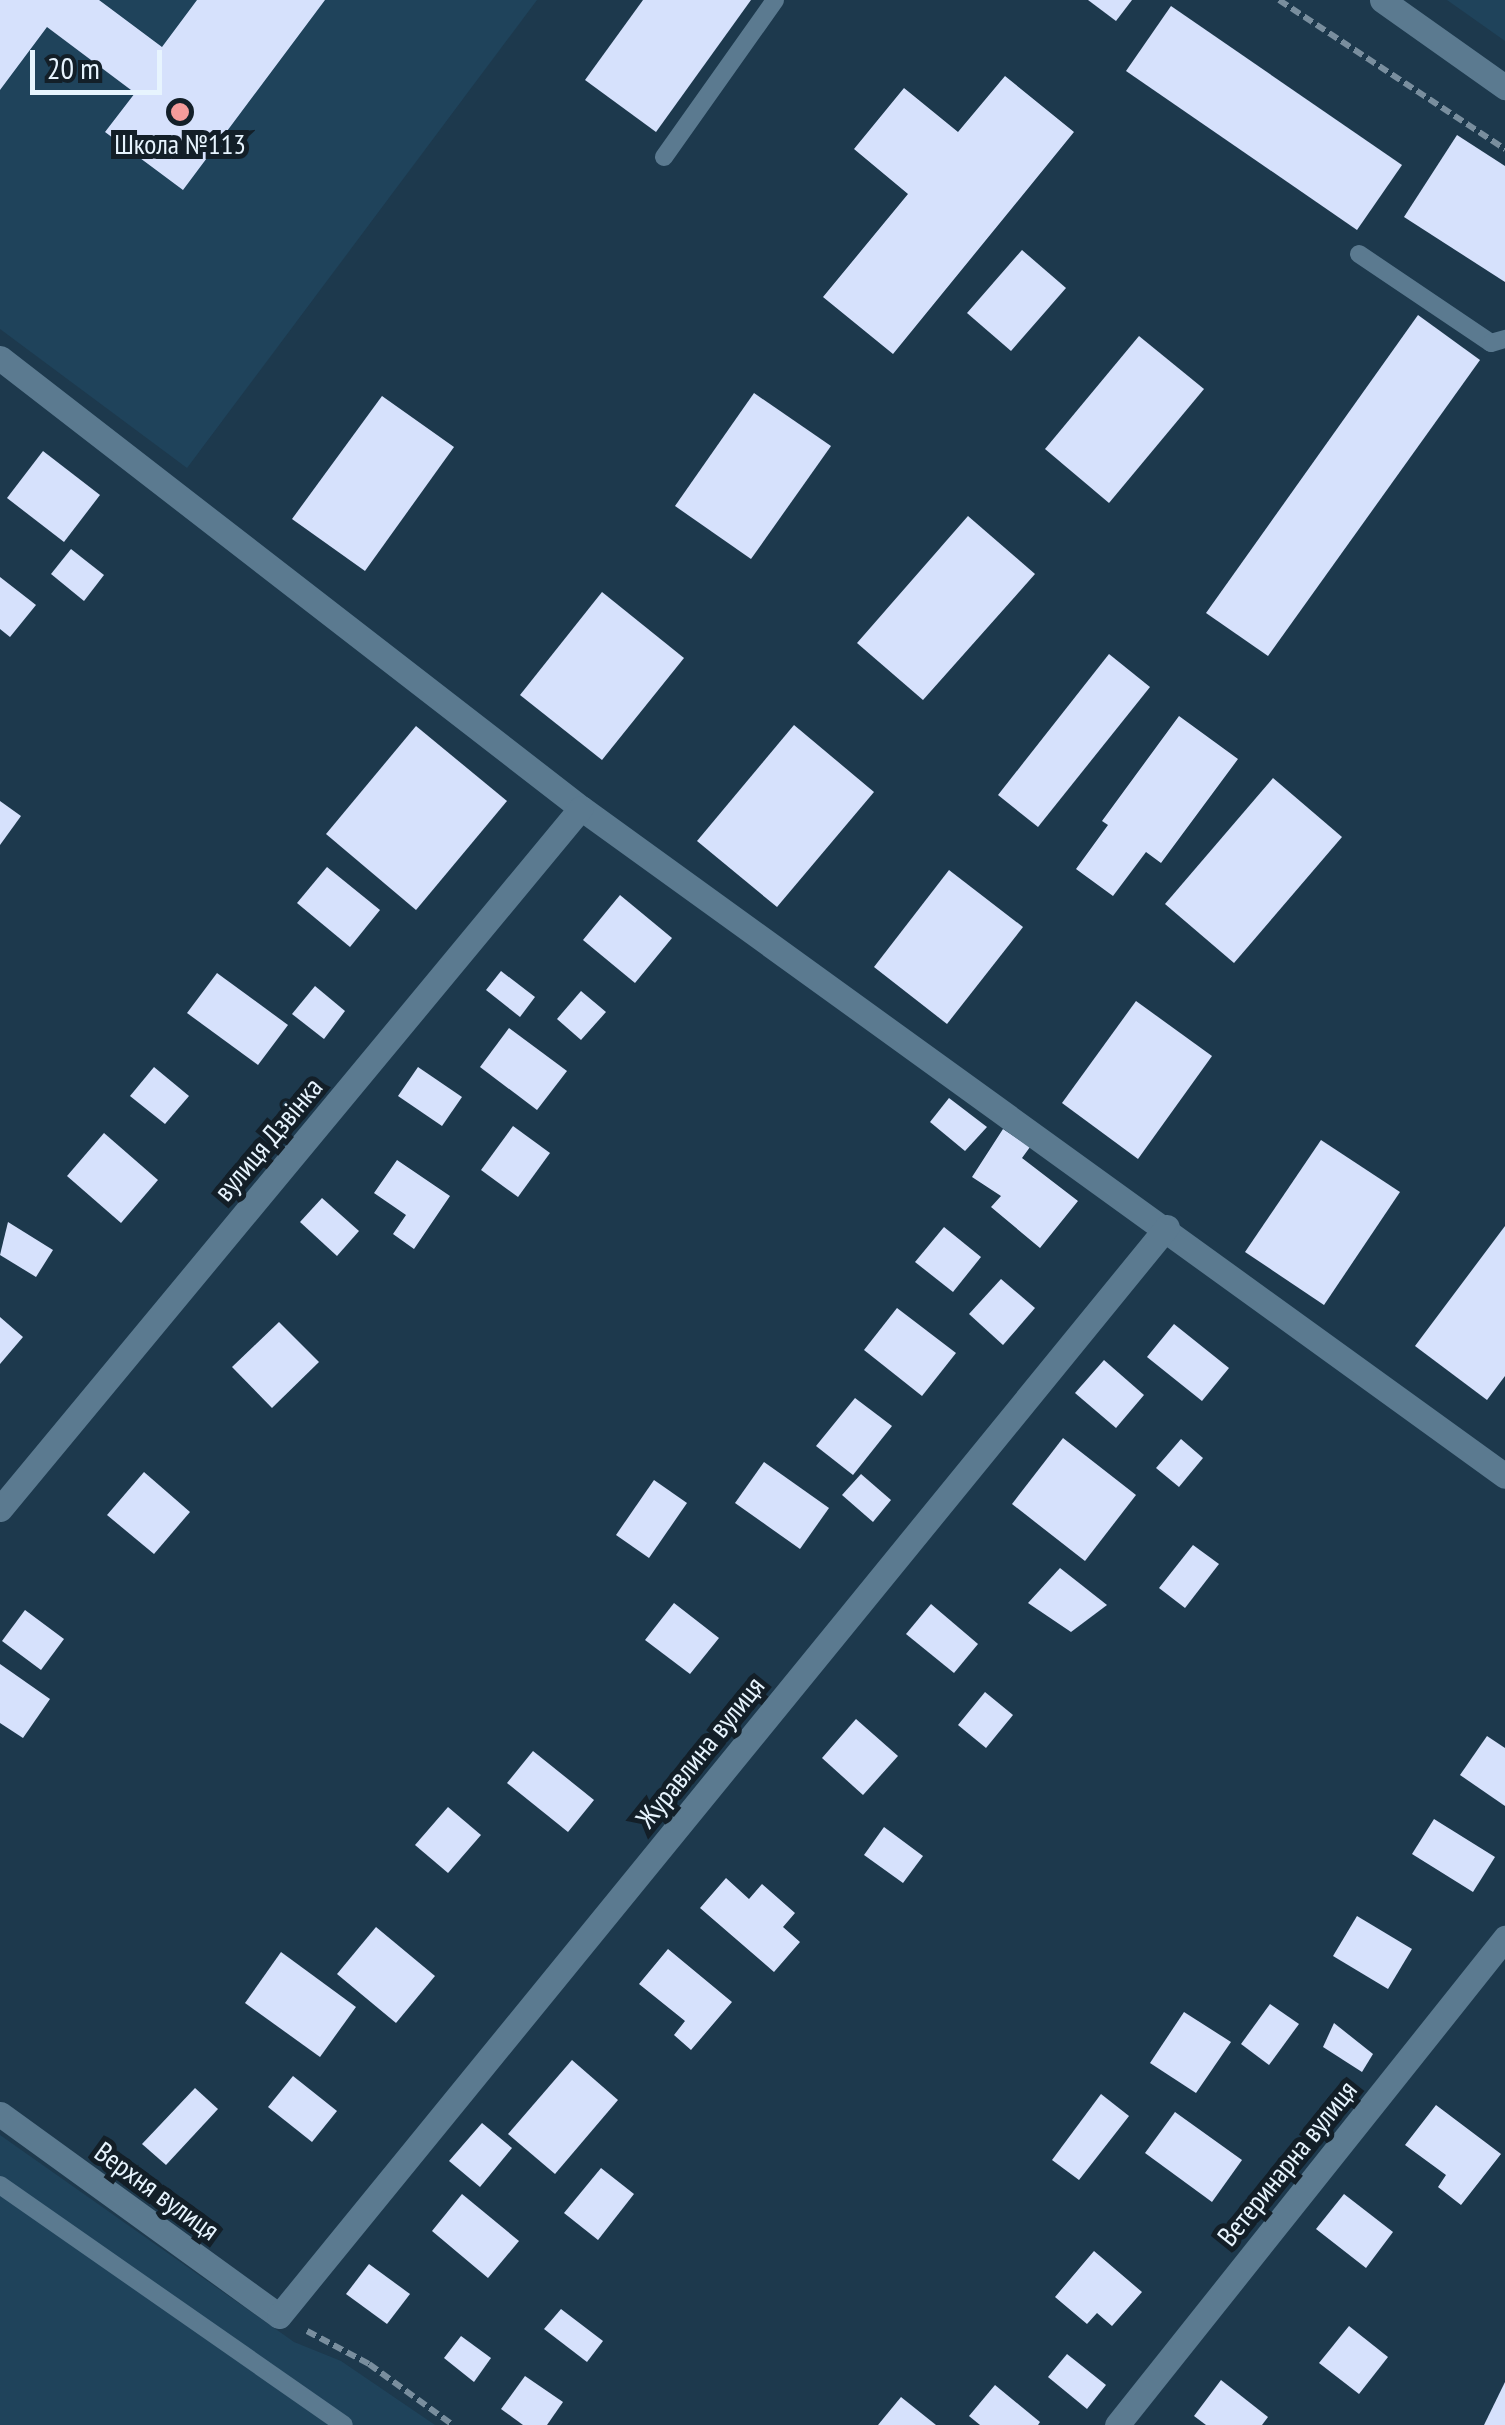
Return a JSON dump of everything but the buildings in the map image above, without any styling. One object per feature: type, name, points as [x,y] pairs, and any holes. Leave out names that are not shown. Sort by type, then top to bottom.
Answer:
[{"type":"street","points":[[1382,0],[1505,87]]},
{"type":"street","points":[[1,359],[581,808],[1167,1227],[1505,1476]]},
{"type":"street","name":"вулиця Дзвінка","points":[[0,1509],[581,808]]},
{"type":"street","name":"Журавлина вулиця","points":[[280,2316],[1167,1227]]},
{"type":"street","name":"Ветеринарна вулиця","points":[[1117,2425],[1505,1938]]},
{"type":"street","name":"Верхня вулиця","points":[[0,2114],[280,2316]]},
{"type":"lane","points":[[664,157],[775,0]]},
{"type":"lane","points":[[1359,254],[1491,342],[1505,340]]},
{"type":"lane","points":[[0,2185],[344,2425]]},
{"type":"path","points":[[1278,0],[1505,149]]},
{"type":"path","points":[[280,2316],[369,2364],[453,2425]]},
{"type":"shaded area","points":[[0,0],[537,0],[187,468],[0,329]]},
{"type":"shaded area","points":[[1447,0],[1505,0],[1505,41]]},
{"type":"shaded area","points":[[0,2135],[294,2342],[341,2361],[435,2425],[0,2425]]},
{"type":"place","name":"Школа №113","points":[[180,112]]}]
